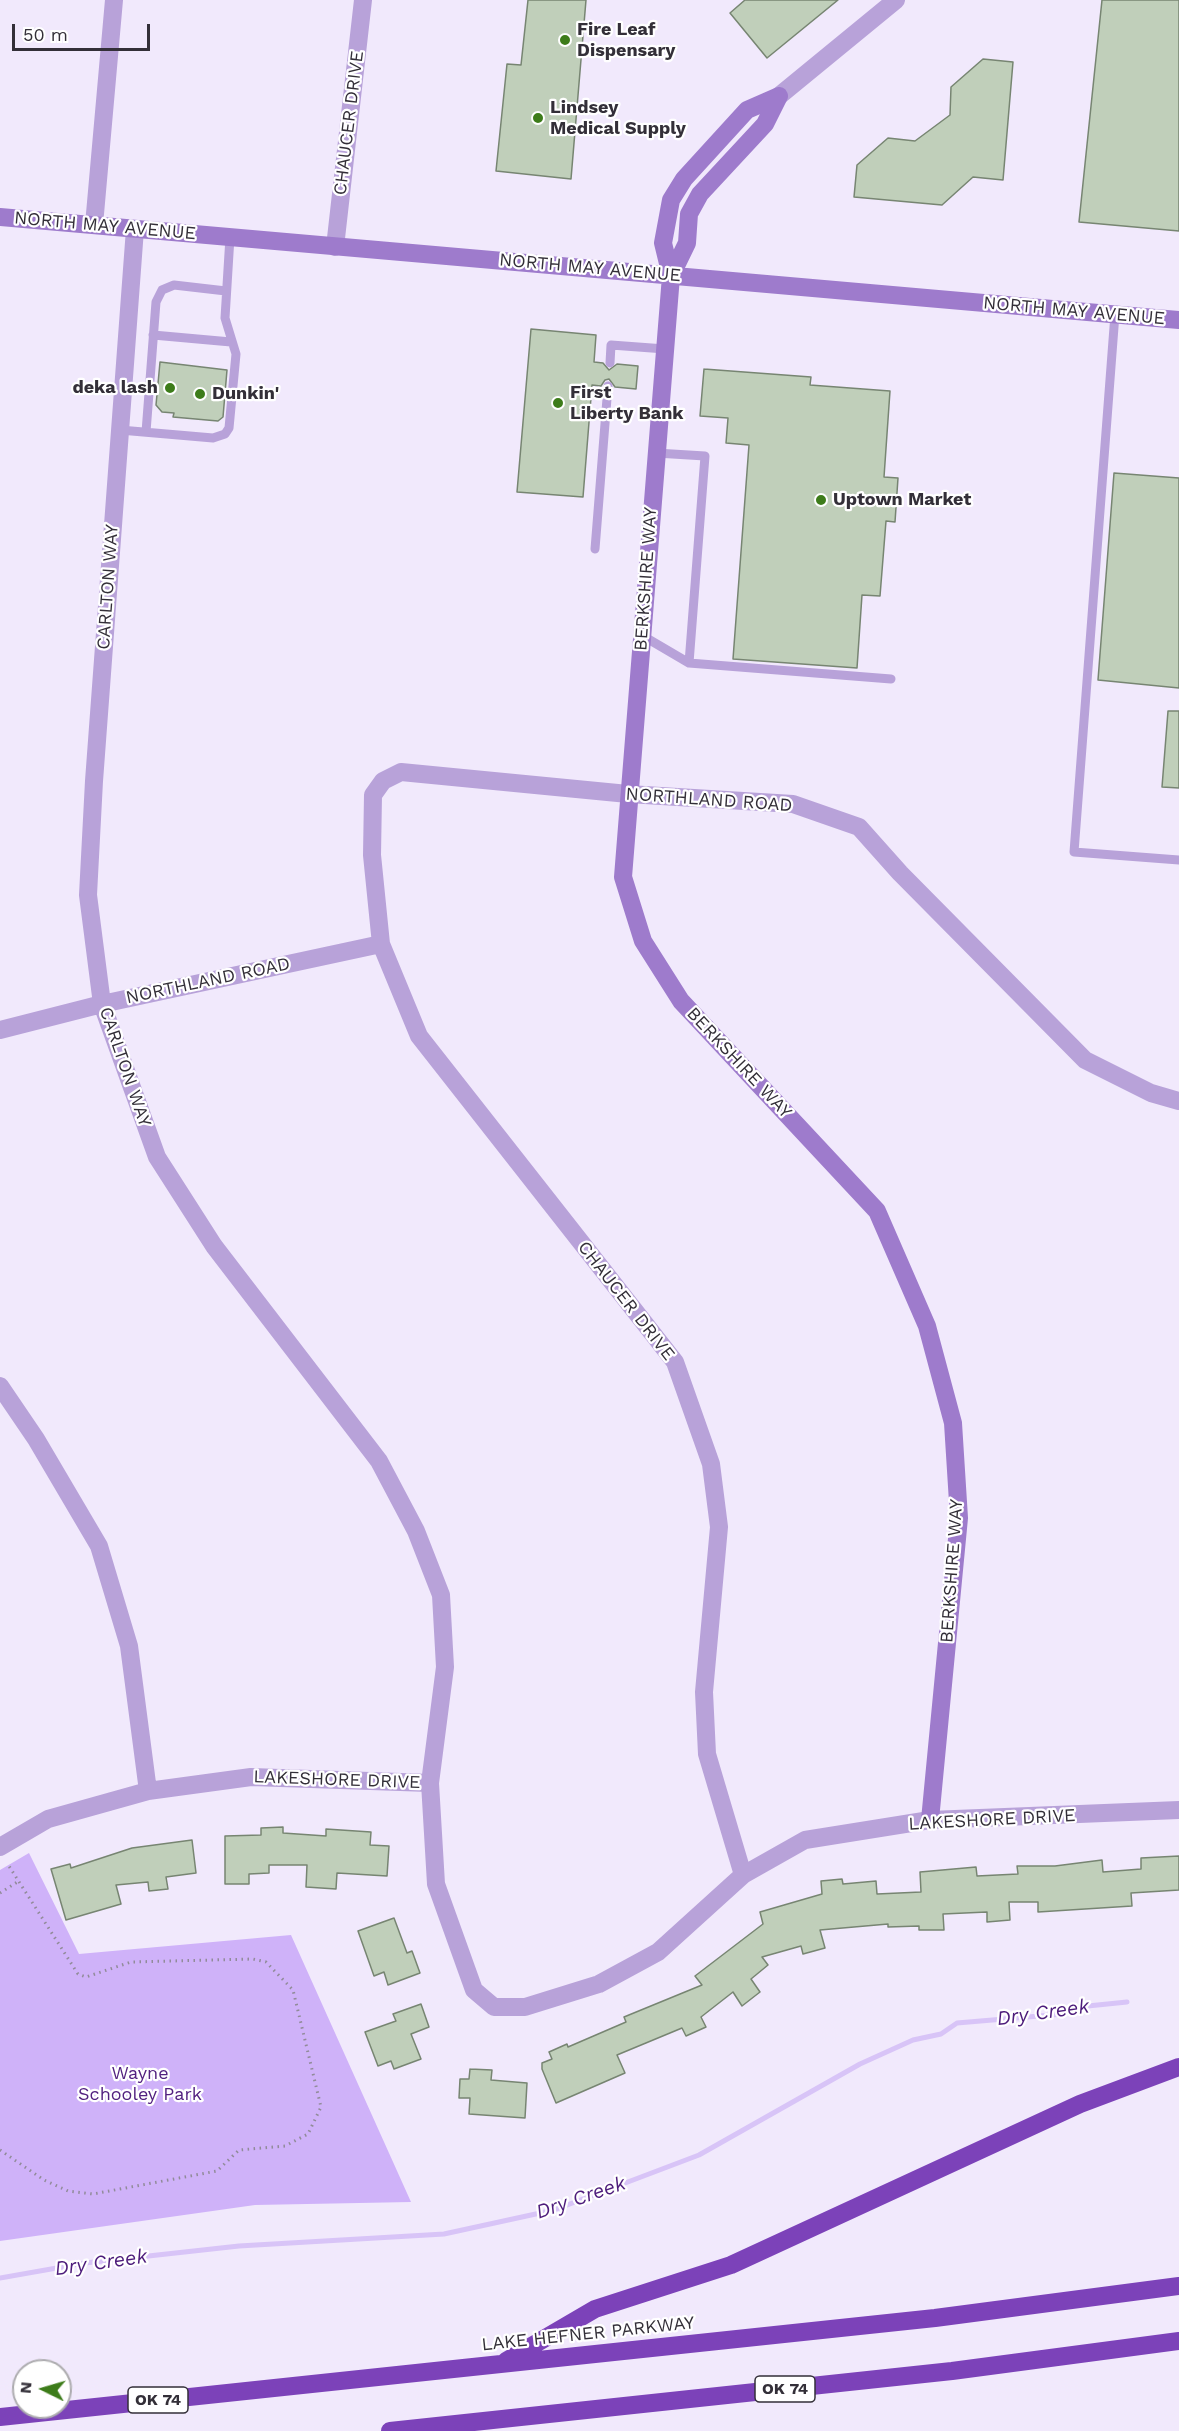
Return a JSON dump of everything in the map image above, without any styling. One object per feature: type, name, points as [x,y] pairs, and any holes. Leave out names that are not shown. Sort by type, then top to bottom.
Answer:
[{"type":"highway","points":[[499,2365],[596,2309],[731,2265],[1080,2104],[1179,2067]]},
{"type":"highway","name":"LAKE HEFNER PARKWAY","points":[[0,2417],[936,2318],[1179,2286]]},
{"type":"highway","name":"OK 74","points":[[390,2431],[941,2372],[1179,2341]]},
{"type":"street","points":[[94,225],[114,0]]},
{"type":"street","name":"CHAUCER DRIVE","points":[[335,247],[363,0]]},
{"type":"street","name":"BERKSHIRE WAY","points":[[896,0],[779,96],[747,110],[684,179],[671,200],[663,243],[671,276],[623,877],[643,941],[681,1001],[877,1212],[927,1326],[953,1423],[959,1518],[930,1820]]},
{"type":"street","name":"NORTH MAY AVENUE","points":[[0,217],[1179,320]]},
{"type":"street","name":"CARLTON WAY","points":[[135,229],[93,781],[88,895],[102,1004],[157,1157],[214,1246],[379,1461],[416,1531],[441,1595],[445,1667],[430,1783]]},
{"type":"street","name":"NORTHLAND ROAD","points":[[383,781],[401,772],[628,794],[793,804],[859,827],[900,873],[1085,1060],[1151,1094],[1179,1101]]},
{"type":"street","name":"CHAUCER DRIVE","points":[[383,781],[373,795],[372,855],[381,944],[418,1036],[675,1362],[711,1464],[718,1527],[704,1692],[707,1754],[743,1875]]},
{"type":"street","name":"NORTHLAND ROAD","points":[[0,1030],[102,1004],[381,944]]},
{"type":"street","points":[[0,1386],[36,1439],[99,1546],[129,1646],[148,1791]]},
{"type":"street","name":"LAKESHORE DRIVE","points":[[3,1855],[48,1819],[148,1791],[251,1777],[430,1783],[436,1884],[474,1990],[494,2007],[525,2007],[599,1984],[658,1952],[743,1875],[805,1840],[930,1820],[1179,1810]]},
{"type":"lane","points":[[120,429],[213,438],[225,434],[230,428],[236,354],[225,318],[230,237]]},
{"type":"lane","points":[[146,432],[156,302],[162,290],[174,285],[226,291]]},
{"type":"lane","points":[[1115,314],[1074,852],[1179,860]]},
{"type":"lane","points":[[153,335],[231,342]]},
{"type":"lane","points":[[610,363],[611,345],[665,349]]},
{"type":"lane","points":[[595,549],[608,386]]},
{"type":"lane","points":[[656,453],[705,456],[689,663]]},
{"type":"lane","points":[[643,636],[689,663],[891,679]]},
{"type":"path","points":[[0,2150],[52,2184],[68,2191],[93,2194],[217,2171],[239,2150],[285,2146],[308,2134],[321,2107],[293,1990],[266,1962],[253,1959],[130,1962],[86,1977],[78,1974],[3,1855]]},
{"type":"path","points":[[0,1893],[19,1881]]},
{"type":"green space","name":"Wayne Schooley Park","points":[[29,1853],[79,1954],[291,1935],[411,2202],[255,2205],[0,2241],[0,1870]]},
{"type":"building","name":"Lindsey Medical Supply","points":[[528,0],[586,0],[571,179],[496,171],[507,64],[521,65]]},
{"type":"building","points":[[745,0],[838,0],[767,58],[730,13]]},
{"type":"building","points":[[1102,0],[1179,0],[1179,231],[1079,222]]},
{"type":"building","points":[[983,59],[1013,62],[1003,180],[973,177],[942,205],[854,197],[857,165],[888,138],[915,141],[950,115],[951,87]]},
{"type":"building","name":"First Liberty Bank","points":[[531,329],[596,335],[594,362],[603,363],[609,370],[617,364],[638,366],[636,389],[615,387],[609,379],[605,380],[601,386],[592,385],[583,497],[517,492]]},
{"type":"building","points":[[160,362],[227,370],[223,417],[218,421],[173,417],[174,413],[162,412],[156,405]]},
{"type":"building","name":"Uptown Market","points":[[704,369],[811,377],[810,385],[890,391],[884,477],[898,478],[895,522],[886,521],[880,596],[862,595],[857,668],[733,659],[749,445],[726,443],[728,418],[700,416]]},
{"type":"building","points":[[1114,473],[1179,478],[1179,688],[1098,680]]},
{"type":"building","points":[[1168,711],[1179,711],[1179,788],[1162,787]]},
{"type":"building","points":[[283,1827],[283,1833],[326,1836],[326,1829],[371,1832],[370,1845],[389,1846],[387,1876],[337,1873],[336,1889],[306,1887],[307,1865],[269,1865],[269,1873],[249,1874],[249,1884],[225,1884],[225,1836],[261,1835],[261,1828]]},
{"type":"building","points":[[192,1840],[196,1873],[166,1877],[168,1889],[149,1891],[148,1882],[116,1885],[121,1904],[66,1920],[51,1869],[70,1864],[71,1868],[132,1848]]},
{"type":"building","points":[[1179,1856],[1179,1890],[1131,1893],[1132,1906],[1038,1912],[1038,1902],[1009,1902],[1010,1920],[987,1922],[987,1912],[943,1914],[944,1930],[919,1930],[919,1926],[888,1927],[888,1924],[820,1930],[825,1948],[803,1954],[801,1946],[762,1957],[768,1965],[751,1979],[760,1992],[742,2006],[733,1992],[701,2017],[706,2027],[686,2036],[682,2028],[617,2055],[625,2073],[556,2103],[542,2069],[542,2063],[552,2059],[549,2052],[567,2044],[568,2047],[626,2022],[624,2017],[702,1985],[695,1976],[763,1924],[760,1912],[822,1894],[821,1881],[842,1879],[843,1884],[876,1881],[877,1894],[921,1892],[920,1872],[976,1867],[977,1876],[1018,1874],[1017,1866],[1055,1866],[1102,1860],[1103,1872],[1141,1869],[1141,1858]]},
{"type":"building","points":[[394,1918],[407,1953],[412,1951],[420,1973],[388,1985],[384,1972],[374,1976],[358,1931]]},
{"type":"building","points":[[421,2004],[429,2027],[411,2034],[421,2059],[394,2069],[391,2061],[378,2066],[365,2032],[396,2021],[393,2014]]},
{"type":"building","points":[[470,2069],[492,2070],[491,2080],[527,2083],[525,2118],[469,2114],[470,2098],[459,2098],[460,2079],[469,2079]]},
{"type":"waterway","name":"Dry Creek","points":[[0,2278],[85,2263],[239,2246],[444,2234],[554,2210],[699,2155],[860,2064],[913,2040],[941,2034],[957,2023],[1063,2014],[1078,2007],[1127,2002]]},
{"type":"place","name":"Fire Leaf Dispensary","points":[[565,40]]},
{"type":"place","name":"Lindsey Medical Supply","points":[[538,118]]},
{"type":"place","name":"deka lash","points":[[170,388]]},
{"type":"place","name":"Dunkin'","points":[[200,394]]},
{"type":"place","name":"First Liberty Bank","points":[[558,403]]},
{"type":"place","name":"Uptown Market","points":[[821,500]]}]
